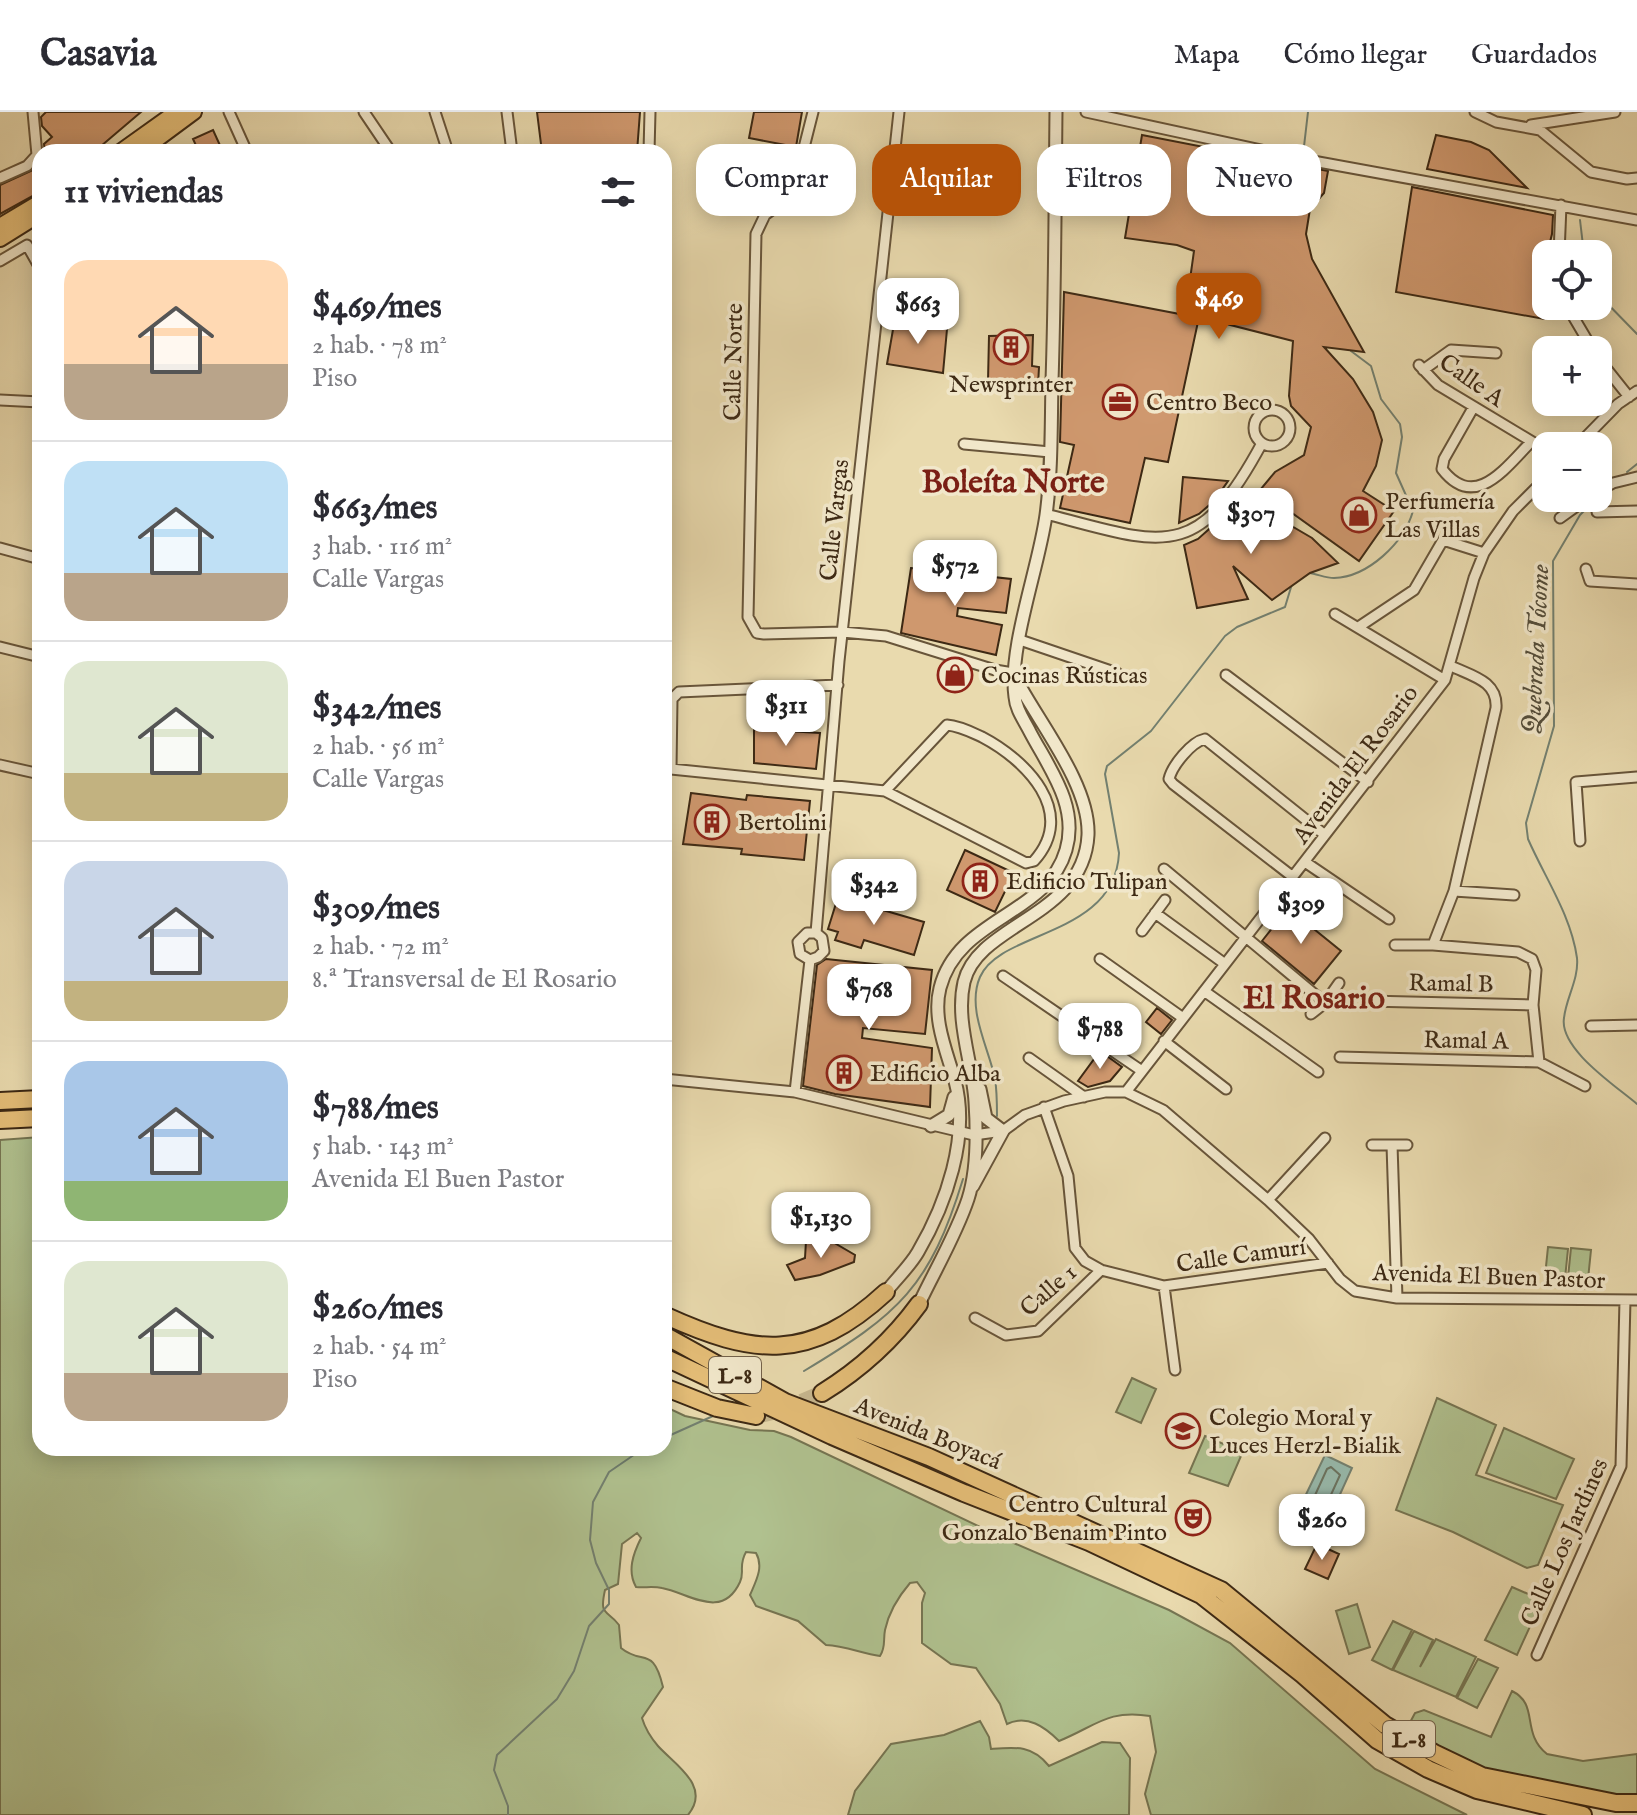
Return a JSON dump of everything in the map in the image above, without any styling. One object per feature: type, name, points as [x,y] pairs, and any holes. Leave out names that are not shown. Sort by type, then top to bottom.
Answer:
[{"type":"highway","points":[[0,1101],[32,1099]]},
{"type":"highway","points":[[0,1120],[32,1118]]},
{"type":"highway","points":[[672,1318],[747,1345],[792,1346],[848,1324],[886,1292]]},
{"type":"highway","points":[[822,1393],[872,1357],[899,1331],[919,1304]]},
{"type":"highway","name":"Avenida Boyacá","points":[[672,1339],[785,1402],[929,1457],[1221,1590],[1385,1725],[1482,1776],[1616,1803],[1637,1803]]},
{"type":"highway","name":"Avenida Boyacá","points":[[672,1361],[832,1436],[1089,1542],[1201,1595],[1303,1675],[1377,1740],[1428,1769],[1477,1790],[1583,1815]]},
{"type":"highway","points":[[672,1390],[717,1408],[756,1416]]},
{"type":"main road","points":[[134,144],[176,112]]},
{"type":"main road","points":[[135,144],[194,112]]},
{"type":"main road","points":[[0,226],[32,207]]},
{"type":"main road","points":[[0,239],[32,219]]},
{"type":"street","points":[[33,112],[36,144]]},
{"type":"street","points":[[229,112],[243,144]]},
{"type":"street","points":[[364,112],[386,144]]},
{"type":"street","points":[[435,112],[445,144]]},
{"type":"street","points":[[507,112],[511,144]]},
{"type":"street","points":[[649,144],[650,112]]},
{"type":"street","name":"Calle Norte","points":[[813,112],[792,195],[765,215],[756,234],[748,617],[753,630],[764,634],[842,632]]},
{"type":"street","name":"Calle Vargas","points":[[816,933],[842,632],[899,112]]},
{"type":"street","points":[[886,1292],[917,1255],[950,1180],[959,1131],[956,1085],[941,1038],[940,990],[952,960],[974,935],[1035,895],[1054,874],[1066,851],[1069,823],[1066,803],[1058,781],[1019,713],[1013,673],[1046,514],[1050,452],[1056,112]]},
{"type":"street","points":[[1086,112],[1302,159],[1637,220]]},
{"type":"street","points":[[1475,112],[1496,122],[1540,130],[1591,172],[1637,178]]},
{"type":"street","points":[[1525,126],[1615,112]]},
{"type":"street","points":[[1559,144],[1554,138],[1562,122]]},
{"type":"street","points":[[0,178],[27,166],[32,160]]},
{"type":"street","points":[[1560,240],[1561,205]]},
{"type":"street","points":[[0,261],[27,245],[32,254]]},
{"type":"street","name":"Calle A","points":[[1496,353],[1451,350],[1421,368],[1438,385],[1531,442]]},
{"type":"street","points":[[1592,432],[1633,394],[1612,372]]},
{"type":"street","points":[[0,400],[32,402]]},
{"type":"street","points":[[1473,408],[1444,459],[1442,469],[1450,477],[1471,487],[1485,486],[1531,442]]},
{"type":"street","points":[[1265,411],[1282,413],[1290,423],[1287,439],[1275,446],[1262,443],[1254,432],[1255,420],[1265,411]]},
{"type":"street","points":[[1046,514],[1140,539],[1174,536],[1192,530],[1226,501],[1242,482],[1262,443]]},
{"type":"street","points":[[964,444],[1050,452]]},
{"type":"street","points":[[1612,484],[1637,477]]},
{"type":"street","name":"Avenida El Rosario","points":[[1126,1092],[1445,680],[1484,553],[1513,511],[1532,492]]},
{"type":"street","points":[[1612,512],[1637,511]]},
{"type":"street","points":[[1560,518],[1568,512]]},
{"type":"street","points":[[1360,626],[1414,590],[1443,540],[1484,553]]},
{"type":"street","points":[[0,548],[32,557]]},
{"type":"street","points":[[1586,569],[1590,581],[1637,584]]},
{"type":"street","points":[[1335,614],[1360,626],[1445,680]]},
{"type":"street","points":[[842,632],[886,636],[1013,673],[1068,768],[1085,810],[1086,852],[1068,888],[984,950],[972,964],[964,982],[961,1015],[972,1066],[986,1118],[1003,1131]]},
{"type":"street","points":[[1020,640],[1117,673]]},
{"type":"street","points":[[0,647],[32,655]]},
{"type":"street","points":[[1433,945],[1454,891],[1497,699],[1487,682],[1451,666]]},
{"type":"street","points":[[1226,675],[1368,782]]},
{"type":"street","points":[[672,699],[679,692],[838,685]]},
{"type":"street","points":[[672,769],[885,791],[1026,863],[1034,861],[1045,844],[1051,817],[1038,782],[1015,756],[968,730],[947,725],[885,791]]},
{"type":"street","points":[[1293,877],[1169,779],[1170,772],[1196,743],[1205,739],[1325,835]]},
{"type":"street","points":[[0,765],[32,772]]},
{"type":"street","points":[[1580,841],[1576,782],[1637,777]]},
{"type":"street","points":[[1305,862],[1389,919]]},
{"type":"street","points":[[1164,869],[1325,1003]]},
{"type":"street","points":[[1454,891],[1514,895]]},
{"type":"street","points":[[1142,931],[1165,900]]},
{"type":"street","points":[[1155,913],[1225,964]]},
{"type":"street","name":"Calle Vargas","points":[[816,933],[822,938],[824,951],[810,960],[800,954],[798,942],[803,935],[816,933]]},
{"type":"street","points":[[1395,945],[1433,945],[1526,954],[1532,959],[1536,970],[1533,1005],[1539,1062]]},
{"type":"street","points":[[1100,959],[1183,1018]]},
{"type":"street","name":"Calle Vargas","points":[[795,1092],[810,960]]},
{"type":"street","points":[[1003,976],[1142,1071]]},
{"type":"street","points":[[1311,1014],[1325,1003],[1339,983]]},
{"type":"street","points":[[1204,991],[1318,1072]]},
{"type":"street","name":"Ramal B","points":[[1368,1001],[1533,1005]]},
{"type":"street","points":[[1591,1026],[1637,1025]]},
{"type":"street","points":[[1164,1041],[1226,1089]]},
{"type":"street","name":"Ramal A","points":[[1340,1057],[1539,1062],[1585,1086]]},
{"type":"street","points":[[1029,1058],[1084,1097]]},
{"type":"street","points":[[968,1198],[974,1135],[972,1066]]},
{"type":"street","points":[[672,1080],[795,1092],[974,1135],[1003,1131]]},
{"type":"street","points":[[931,1126],[949,1115],[956,1085]]},
{"type":"street","points":[[919,1304],[1003,1131],[1025,1115],[1044,1107],[1105,1092],[1126,1092]]},
{"type":"street","name":"Avenida El Buen Pastor","points":[[1126,1092],[1163,1110],[1268,1200],[1309,1239],[1340,1279],[1355,1291],[1397,1298],[1637,1300]]},
{"type":"street","points":[[1044,1107],[1068,1176],[1075,1248],[1085,1261],[1101,1270]]},
{"type":"street","points":[[1268,1200],[1325,1138]]},
{"type":"street","points":[[1372,1145],[1407,1145]]},
{"type":"street","points":[[1392,1145],[1397,1298]]},
{"type":"street","name":"Calle Camurí","points":[[1101,1270],[1164,1286],[1328,1263]]},
{"type":"street","name":"Calle 1","points":[[975,1318],[1006,1335],[1038,1331],[1101,1270]]},
{"type":"street","points":[[1164,1286],[1175,1370]]},
{"type":"street","name":"Calle Los Jardines","points":[[1537,1655],[1623,1460],[1625,1300]]},
{"type":"green space","points":[[32,1138],[32,1456],[672,1456],[672,1410],[685,1416],[750,1430],[774,1431],[1016,1544],[1169,1610],[1230,1643],[1375,1769],[1467,1815],[1151,1815],[1145,1794],[1156,1752],[1150,1716],[1113,1717],[1059,1741],[1029,1721],[1007,1724],[1000,1704],[976,1668],[951,1664],[922,1643],[925,1593],[917,1582],[910,1583],[892,1610],[880,1656],[826,1645],[798,1621],[756,1606],[750,1595],[759,1569],[756,1553],[746,1552],[740,1582],[733,1594],[724,1600],[704,1602],[662,1588],[636,1587],[632,1569],[641,1538],[637,1533],[622,1544],[618,1584],[605,1590],[604,1609],[619,1625],[621,1648],[651,1661],[659,1674],[663,1687],[642,1718],[656,1743],[693,1785],[696,1795],[688,1815],[0,1815],[0,1140]]},
{"type":"green space","points":[[1548,1247],[1568,1249],[1564,1288],[1544,1286]]},
{"type":"green space","points":[[1571,1248],[1591,1250],[1587,1289],[1567,1287]]},
{"type":"green space","points":[[1132,1378],[1156,1389],[1141,1423],[1116,1412]]},
{"type":"green space","points":[[1437,1398],[1496,1425],[1476,1475],[1563,1505],[1538,1565],[1527,1568],[1453,1532],[1396,1510]]},
{"type":"green space","points":[[1504,1428],[1574,1459],[1556,1499],[1486,1473]]},
{"type":"green space","points":[[1205,1436],[1241,1456],[1228,1486],[1189,1473]]},
{"type":"green space","points":[[1512,1587],[1542,1600],[1517,1655],[1485,1640]]},
{"type":"green space","points":[[1357,1604],[1370,1647],[1349,1654],[1336,1611]]},
{"type":"green space","points":[[1393,1621],[1412,1630],[1392,1670],[1372,1660]]},
{"type":"green space","points":[[1414,1631],[1433,1640],[1420,1667],[1436,1639],[1476,1657],[1456,1697],[1393,1670]]},
{"type":"green space","points":[[1478,1659],[1498,1668],[1477,1708],[1457,1698]]},
{"type":"green space","points":[[1512,1691],[1525,1704],[1534,1737],[1547,1754],[1583,1761],[1637,1754],[1637,1800],[1615,1794],[1491,1781],[1406,1730],[1415,1713],[1424,1710],[1491,1737]]},
{"type":"green space","points":[[980,1721],[989,1737],[991,1749],[1030,1751],[1049,1766],[1102,1742],[1120,1743],[1130,1758],[1129,1815],[848,1815],[855,1791],[891,1744],[944,1735]]},
{"type":"water","points":[[1325,1455],[1352,1468],[1327,1523],[1298,1511]]},
{"type":"building","points":[[46,112],[141,112],[103,144],[44,144],[52,137],[42,126],[41,117]]},
{"type":"building","points":[[537,112],[640,112],[638,144],[541,144]]},
{"type":"building","points":[[754,112],[802,112],[797,144],[749,138]]},
{"type":"building","points":[[213,130],[219,144],[195,144],[193,139]]},
{"type":"building","points":[[1142,135],[1188,144],[1187,216],[1309,216],[1306,234],[1312,259],[1364,352],[1324,347],[1353,379],[1373,412],[1382,440],[1376,466],[1363,491],[1394,511],[1359,561],[1260,490],[1275,472],[1304,455],[1311,427],[1291,406],[1293,341],[1199,317],[1168,462],[1145,458],[1130,523],[1060,508],[1074,445],[1060,442],[1064,292],[1185,315],[1194,251],[1177,245],[1125,238],[1129,216],[1171,216],[1171,144],[1141,144]]},
{"type":"building","points":[[1436,135],[1471,142],[1489,150],[1527,188],[1427,169]]},
{"type":"building","points":[[32,170],[32,196],[0,214],[0,185]]},
{"type":"building","points":[[1321,170],[1328,171],[1321,196]]},
{"type":"building","points":[[1412,187],[1553,215],[1550,240],[1532,240],[1532,317],[1396,292]]},
{"type":"building","points":[[895,318],[947,329],[943,373],[887,364]]},
{"type":"building","name":"Newsprinter","points":[[1033,335],[1032,366],[1039,367],[1038,386],[988,381],[989,336]]},
{"type":"building","points":[[1183,477],[1228,481],[1214,501],[1199,514],[1179,523]]},
{"type":"building","points":[[1244,498],[1312,538],[1338,563],[1310,573],[1272,600],[1233,566],[1248,599],[1197,608],[1184,545],[1198,539]]},
{"type":"building","points":[[911,568],[1011,579],[1006,613],[958,608],[957,616],[1002,625],[996,655],[901,633]]},
{"type":"building","points":[[754,729],[820,733],[816,769],[754,763]]},
{"type":"building","points":[[691,793],[746,800],[747,795],[810,801],[804,860],[741,854],[742,849],[683,844]]},
{"type":"building","name":"Edificio Tulipan","points":[[965,850],[1014,873],[995,912],[947,890]]},
{"type":"building","points":[[838,897],[924,922],[914,955],[864,940],[861,948],[835,940],[838,932],[828,929]]},
{"type":"building","points":[[1288,908],[1341,951],[1314,984],[1262,941]]},
{"type":"building","points":[[826,959],[932,970],[925,1034],[863,1028],[862,1038],[932,1048],[930,1107],[835,1094],[803,1086],[817,965]]},
{"type":"building","points":[[1157,1008],[1172,1020],[1161,1034],[1146,1022]]},
{"type":"building","points":[[1100,1051],[1122,1067],[1110,1081],[1088,1087],[1078,1081]]},
{"type":"building","points":[[806,1241],[831,1241],[855,1255],[854,1262],[820,1275],[795,1280],[787,1265],[805,1258]]},
{"type":"building","points":[[1317,1544],[1339,1554],[1328,1579],[1305,1569]]},
{"type":"waterway","points":[[1304,144],[1308,112]]},
{"type":"waterway","points":[[1580,220],[1582,240]]},
{"type":"waterway","points":[[1612,308],[1637,334]]},
{"type":"waterway","points":[[1309,573],[1334,578],[1359,572],[1372,565],[1402,535],[1413,511],[1396,473],[1402,437],[1400,424],[1381,399],[1371,366],[1351,351]]},
{"type":"waterway","name":"Quebrada Tócome","points":[[1627,472],[1637,464]]},
{"type":"waterway","name":"Quebrada Tócome","points":[[1583,512],[1553,561],[1554,726],[1526,823],[1528,839],[1574,942],[1576,973],[1565,1011],[1565,1030],[1579,1054],[1637,1104]]},
{"type":"waterway","points":[[997,1116],[995,1079],[977,1015],[976,989],[980,977],[992,962],[1010,950],[1079,917],[1098,901],[1113,881],[1119,853],[1105,774],[1107,766],[1151,731],[1225,636],[1237,627],[1285,607],[1292,584]]},
{"type":"waterway","points":[[804,1371],[864,1332],[907,1294],[938,1247],[963,1179]]},
{"type":"waterway","points":[[672,1434],[713,1416]]},
{"type":"waterway","points":[[508,1815],[508,1806],[494,1770],[497,1755],[557,1699],[574,1671],[589,1626],[609,1604],[609,1590],[596,1563],[590,1540],[593,1502],[609,1472],[632,1456]]},
{"type":"tunnel","points":[[756,1416],[788,1408],[822,1393]]},
{"type":"place","name":"Newsprinter","points":[[1011,347]]},
{"type":"place","name":"Centro Beco","points":[[1120,402]]},
{"type":"place","name":"Perfumería Las Villas","points":[[1359,515]]},
{"type":"place","name":"Cocinas Rústicas","points":[[955,675]]},
{"type":"place","name":"Bertolini","points":[[712,822]]},
{"type":"place","name":"Edificio Tulipan","points":[[980,881]]},
{"type":"place","name":"Edificio Alba","points":[[844,1073]]},
{"type":"place","name":"Colegio Moral y Luces Herzl-Bialik","points":[[1183,1431]]},
{"type":"place","name":"Centro Cultural Gonzalo Benaim Pinto","points":[[1193,1518]]},
{"type":"district","name":"Boleíta Norte","points":[[1013,481]]},
{"type":"district","name":"El Rosario","points":[[1314,997]]}]
